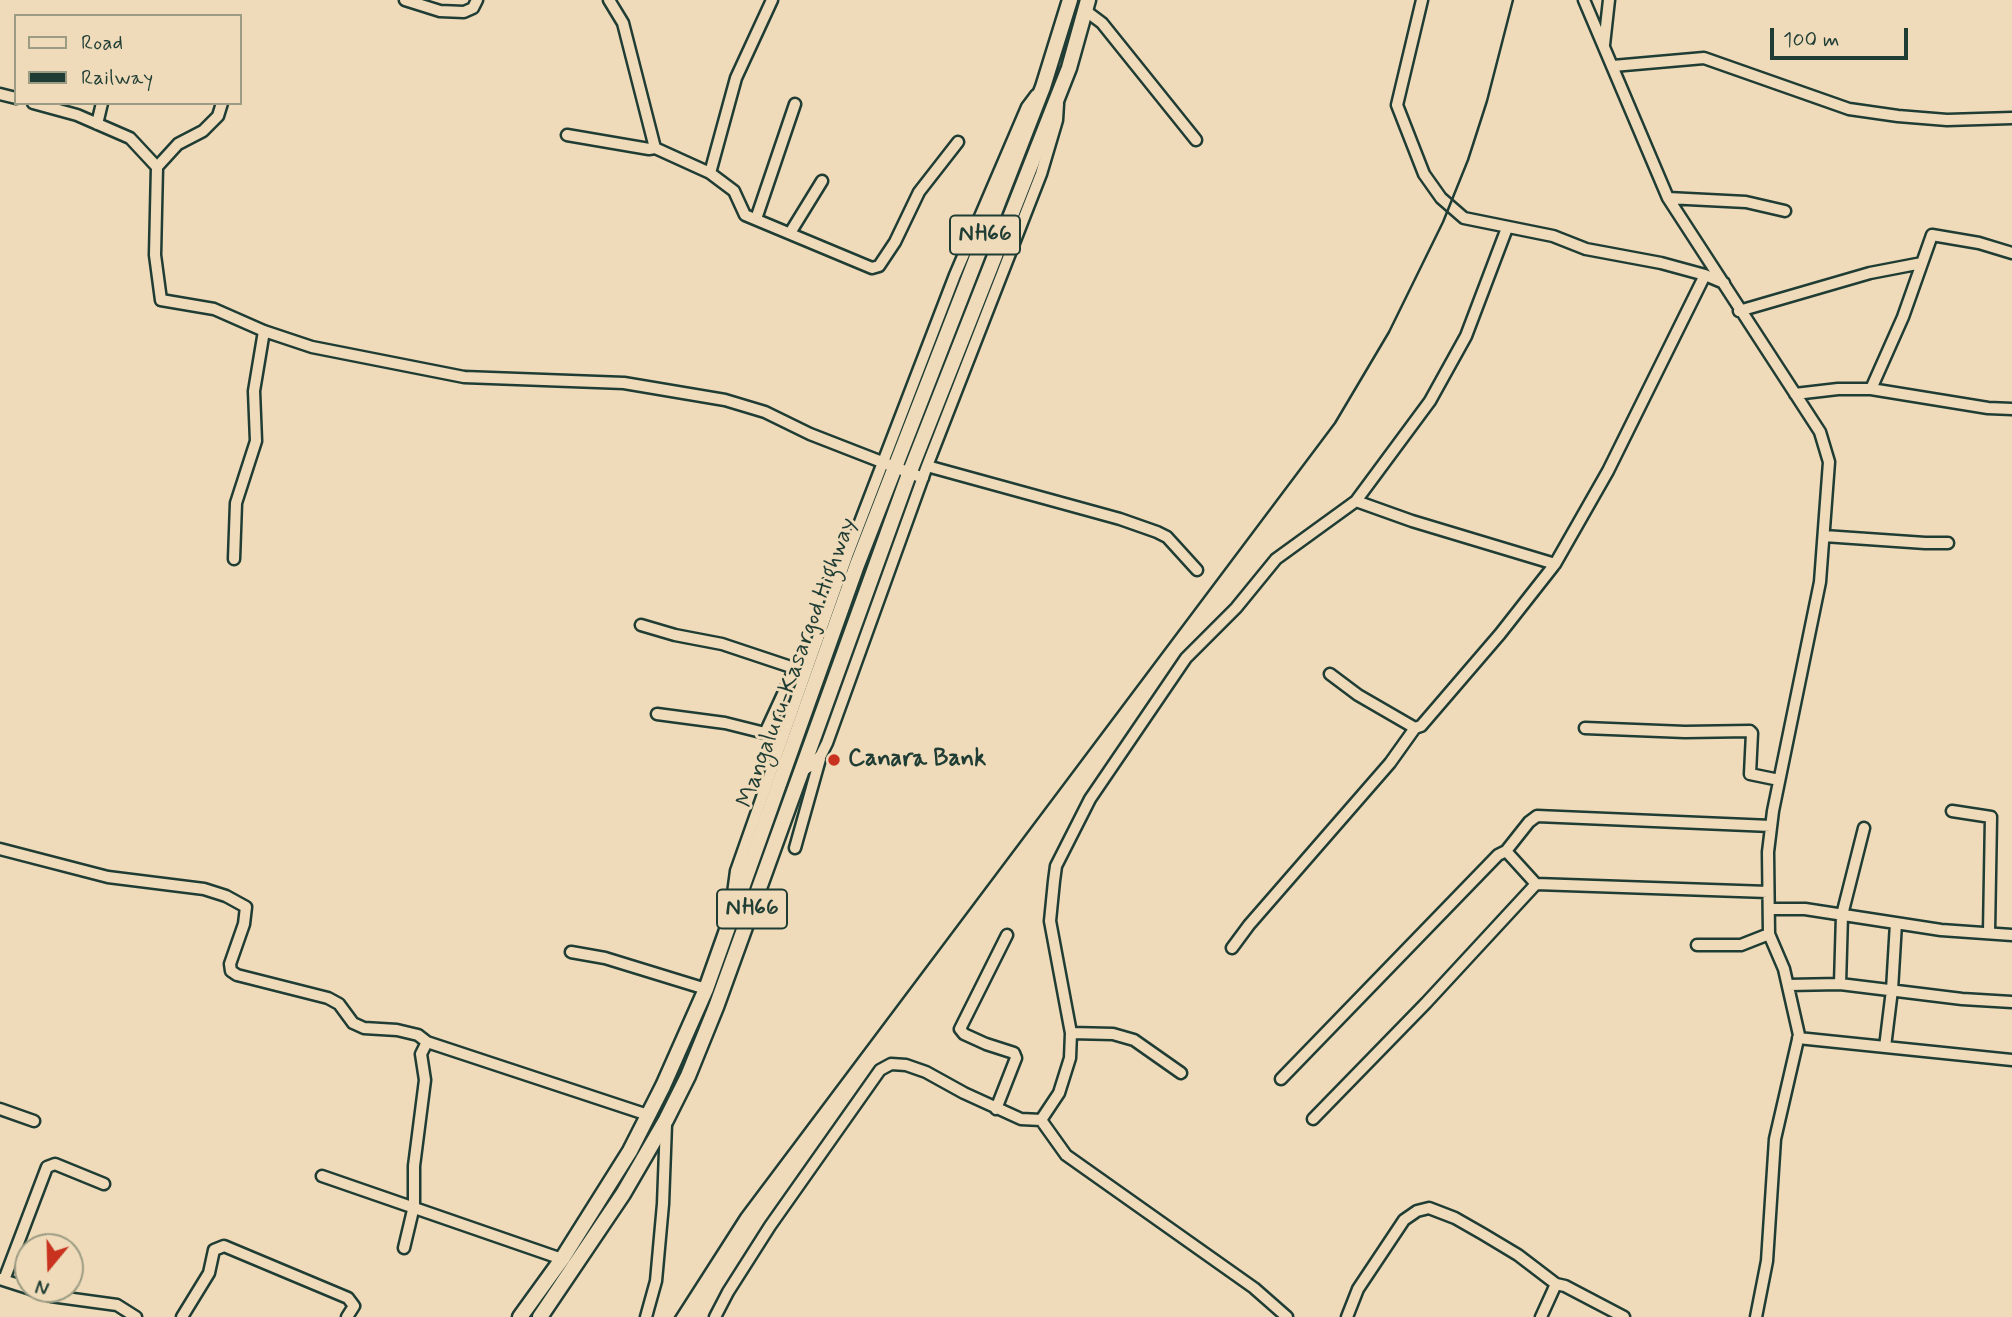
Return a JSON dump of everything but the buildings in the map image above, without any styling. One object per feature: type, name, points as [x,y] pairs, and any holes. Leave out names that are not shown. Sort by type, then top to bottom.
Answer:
[{"type":"highway","name":"Mangaluru-Kasargod Highway","points":[[520,1317],[562,1259],[630,1151],[706,989],[888,465],[1043,87],[1068,1]]},
{"type":"highway","name":"Mangaluru-Kasargod Highway","points":[[540,1317],[602,1228],[666,1120],[688,1076],[1059,93],[1087,5]]},
{"type":"street","points":[[405,0],[440,11],[464,12],[473,8],[477,0]]},
{"type":"street","points":[[609,0],[623,23],[655,148]]},
{"type":"street","points":[[710,173],[736,78],[772,0]]},
{"type":"street","points":[[1422,0],[1397,105],[1424,174],[1441,198],[1464,218],[1553,236],[1587,249],[1661,263],[1705,275],[1725,284]]},
{"type":"street","points":[[1584,0],[1668,198],[1820,432],[1829,462],[1820,582],[1779,780],[1768,852],[1769,934],[1784,969],[1800,1035],[1774,1139],[1767,1261],[1756,1317]]},
{"type":"street","points":[[1604,48],[1609,0]]},
{"type":"street","points":[[1087,5],[1196,141]]},
{"type":"street","points":[[1613,66],[1704,58],[1849,109],[1947,120],[2012,118]]},
{"type":"street","points":[[794,848],[821,755],[916,476],[927,466],[1041,174],[1057,120],[1059,93]]},
{"type":"street","points":[[756,219],[795,104]]},
{"type":"street","points":[[40,105],[78,115],[130,138],[157,167]]},
{"type":"street","points":[[97,124],[102,105]]},
{"type":"street","points":[[221,105],[218,116],[203,131],[178,144],[157,167],[155,255],[161,300],[214,309],[264,331],[312,347],[464,377],[624,383],[725,400],[765,412],[810,434],[916,476]]},
{"type":"street","points":[[567,135],[655,148],[710,173],[734,191],[745,215],[872,268],[879,266],[895,242],[919,192],[958,142]]},
{"type":"street","points":[[790,233],[822,181]]},
{"type":"street","points":[[1668,198],[1746,202],[1786,211]]},
{"type":"street","points":[[1041,1121],[1059,1093],[1070,1058],[1071,1033],[1050,921],[1056,866],[1090,799],[1185,658],[1237,608],[1276,559],[1356,501],[1430,401],[1460,346],[1507,228]]},
{"type":"street","points":[[1871,389],[1903,317],[1932,235],[1979,243],[2012,253]]},
{"type":"street","points":[[1739,311],[1870,272],[1922,263]]},
{"type":"street","points":[[1232,948],[1390,763],[1415,728],[1421,726],[1500,634],[1555,564],[1608,471],[1705,275]]},
{"type":"street","points":[[234,559],[236,503],[256,441],[254,391],[264,331]]},
{"type":"street","points":[[1795,394],[1838,389],[1871,389],[1988,408],[2012,409]]},
{"type":"street","points":[[730,923],[736,871],[847,556],[888,465]]},
{"type":"street","points":[[927,466],[1120,519],[1157,532],[1167,537],[1197,570]]},
{"type":"street","points":[[1356,501],[1412,521],[1555,564]]},
{"type":"street","points":[[1824,536],[1948,543]]},
{"type":"street","points":[[641,625],[722,644],[807,673]]},
{"type":"street","points":[[657,714],[725,723],[765,733],[795,668]]},
{"type":"street","points":[[1330,674],[1358,695],[1415,728]]},
{"type":"street","points":[[1585,728],[1685,732],[1750,731],[1750,774],[1779,780]]},
{"type":"street","points":[[802,771],[821,755]]},
{"type":"street","points":[[1952,811],[1991,817],[1989,932]]},
{"type":"street","points":[[1281,1079],[1498,855],[1506,851],[1537,816],[1771,826]]},
{"type":"street","points":[[1840,984],[1842,915],[1864,828]]},
{"type":"street","points":[[0,849],[107,877],[205,890],[226,896],[246,908],[244,924],[230,964],[231,971],[237,975],[328,998],[339,1004],[354,1023],[365,1028],[397,1030],[418,1035],[427,1042],[648,1115]]},
{"type":"street","points":[[1506,851],[1536,884],[1768,892]]},
{"type":"street","points":[[1313,1119],[1426,1003],[1536,884]]},
{"type":"street","points":[[1769,909],[1805,909],[1941,930],[2012,935]]},
{"type":"street","points":[[1885,1047],[1896,923]]},
{"type":"street","points":[[1697,945],[1741,944],[1769,934]]},
{"type":"street","points":[[996,1108],[1016,1058],[1014,1053],[986,1044],[964,1034],[960,1029],[1007,935]]},
{"type":"street","points":[[571,952],[605,958],[706,989]]},
{"type":"street","points":[[1788,985],[1840,984],[2012,1002]]},
{"type":"street","points":[[1071,1033],[1113,1034],[1134,1040],[1181,1073]]},
{"type":"street","points":[[1798,1038],[2012,1060]]},
{"type":"street","points":[[404,1248],[414,1206],[414,1166],[425,1080],[421,1054],[427,1042]]},
{"type":"street","points":[[715,1317],[770,1226],[880,1070],[891,1064],[906,1065],[926,1072],[1021,1119],[1041,1121],[1066,1155],[1254,1289],[1287,1317]]},
{"type":"street","points":[[0,1110],[34,1121]]},
{"type":"street","points":[[646,1317],[656,1281],[663,1204],[666,1120]]},
{"type":"street","points":[[2,1279],[47,1167],[55,1164],[104,1185]]},
{"type":"street","points":[[322,1176],[562,1259]]},
{"type":"street","points":[[1347,1317],[1358,1289],[1404,1220],[1417,1211],[1429,1208],[1455,1218],[1483,1234],[1518,1255],[1556,1284],[1565,1286],[1624,1317]]},
{"type":"street","points":[[182,1317],[209,1273],[214,1250],[224,1246],[348,1298],[354,1306],[347,1317]]},
{"type":"street","points":[[1541,1317],[1556,1284]]},
{"type":"street","points":[[84,1300],[117,1304],[136,1317]]},
{"type":"railway","points":[[675,1317],[741,1214],[1335,423],[1389,332],[1443,222],[1468,160],[1487,101],[1513,0]]},
{"type":"place","name":"Canara Bank","points":[[834,760]]}]
